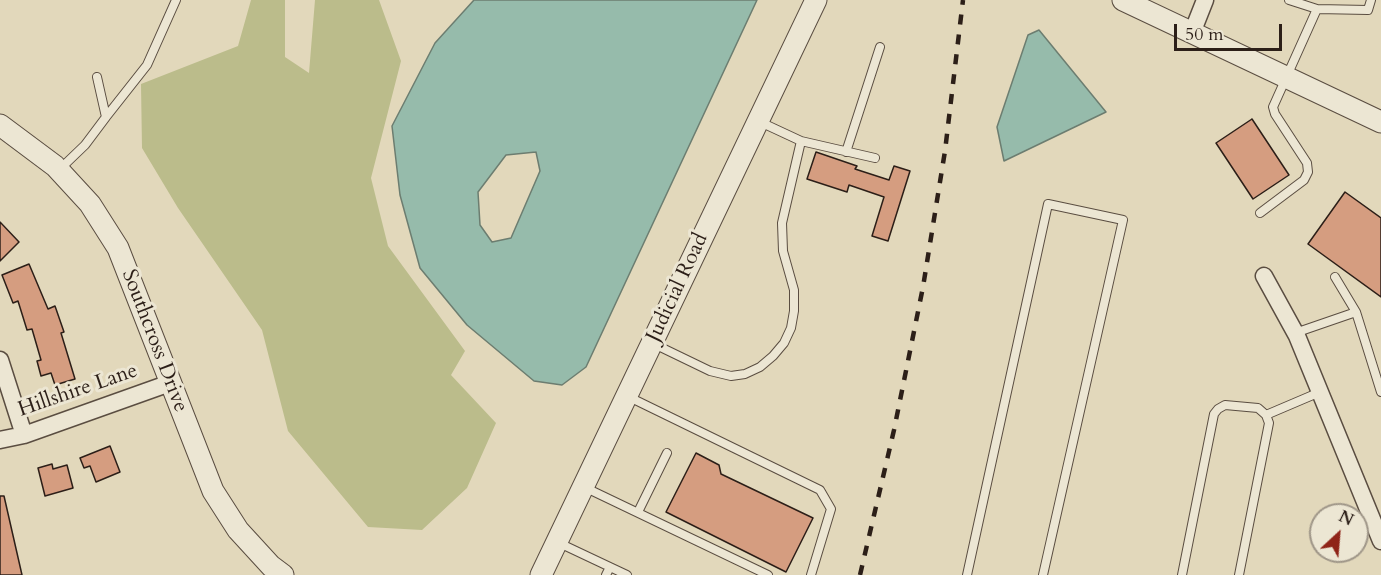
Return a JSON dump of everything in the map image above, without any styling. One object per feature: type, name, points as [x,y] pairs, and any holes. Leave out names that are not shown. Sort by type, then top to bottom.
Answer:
[{"type":"street","name":"Judicial Road","points":[[541,575],[816,0]]},
{"type":"street","points":[[1123,0],[1381,122]]},
{"type":"street","points":[[1192,33],[1205,0]]},
{"type":"street","name":"Southcross Drive","points":[[0,125],[59,170],[90,204],[117,248],[213,491],[238,530],[272,572]]},
{"type":"street","points":[[1263,276],[1295,333],[1381,541]]},
{"type":"street","points":[[0,360],[24,435]]},
{"type":"street","name":"Hillshire Lane","points":[[0,440],[24,435],[170,383]]},
{"type":"lane","points":[[59,170],[85,145],[147,65],[176,0]]},
{"type":"lane","points":[[1289,0],[1317,9],[1368,10],[1371,0]]},
{"type":"lane","points":[[1260,213],[1304,180],[1308,172],[1307,164],[1273,107],[1317,9]]},
{"type":"lane","points":[[846,152],[880,47]]},
{"type":"lane","points":[[97,77],[106,117]]},
{"type":"lane","points":[[758,121],[801,141],[875,158]]},
{"type":"lane","points":[[652,343],[710,371],[730,376],[745,374],[760,367],[784,343],[791,328],[794,290],[781,237],[782,223],[801,141]]},
{"type":"lane","points":[[968,575],[1048,204],[1123,220],[1043,575]]},
{"type":"lane","points":[[1335,278],[1356,312],[1381,392]]},
{"type":"lane","points":[[1295,333],[1356,312]]},
{"type":"lane","points":[[1266,415],[1320,392]]},
{"type":"lane","points":[[627,396],[820,490],[831,509],[811,575]]},
{"type":"lane","points":[[1182,575],[1214,414],[1225,405],[1258,408],[1266,415],[1269,423],[1239,575]]},
{"type":"lane","points":[[638,513],[668,453]]},
{"type":"lane","points":[[584,486],[768,575]]},
{"type":"lane","points":[[557,542],[608,571],[627,575]]},
{"type":"shaded area","points":[[251,0],[285,0],[285,57],[309,73],[315,0],[379,0],[401,61],[371,178],[388,246],[465,351],[451,375],[496,423],[467,488],[422,530],[368,527],[288,431],[262,330],[178,208],[142,148],[141,84],[238,46]]},
{"type":"shaded area","points":[[474,0],[757,0],[586,367],[562,385],[534,381],[467,325],[420,268],[400,195],[392,126],[435,43]],"holes":[[[536,152],[540,171],[511,238],[492,242],[480,225],[478,192],[506,155]]]},
{"type":"shaded area","points":[[1039,30],[1106,112],[1004,161],[997,127],[1028,35]]},
{"type":"building","points":[[1252,119],[1289,175],[1253,199],[1216,143]]},
{"type":"building","points":[[816,152],[857,166],[855,169],[889,180],[894,166],[910,171],[888,241],[872,236],[884,197],[849,185],[847,192],[807,179]]},
{"type":"building","points":[[1345,192],[1381,218],[1381,297],[1308,244]]},
{"type":"building","points":[[0,222],[19,242],[0,261]]},
{"type":"building","points":[[29,264],[48,309],[55,306],[64,332],[61,333],[75,379],[55,385],[51,373],[41,376],[37,361],[41,360],[32,329],[27,330],[18,301],[13,303],[2,275]]},
{"type":"building","points":[[110,446],[120,472],[96,482],[90,466],[84,468],[80,458]]},
{"type":"building","points":[[696,453],[719,465],[721,474],[813,518],[786,572],[666,512]]},
{"type":"building","points":[[52,464],[53,469],[67,465],[73,488],[45,496],[38,468]]},
{"type":"building","points":[[0,496],[4,496],[22,575],[0,575]]},
{"type":"railway","points":[[860,575],[894,430],[923,287],[945,151],[963,0]]}]
